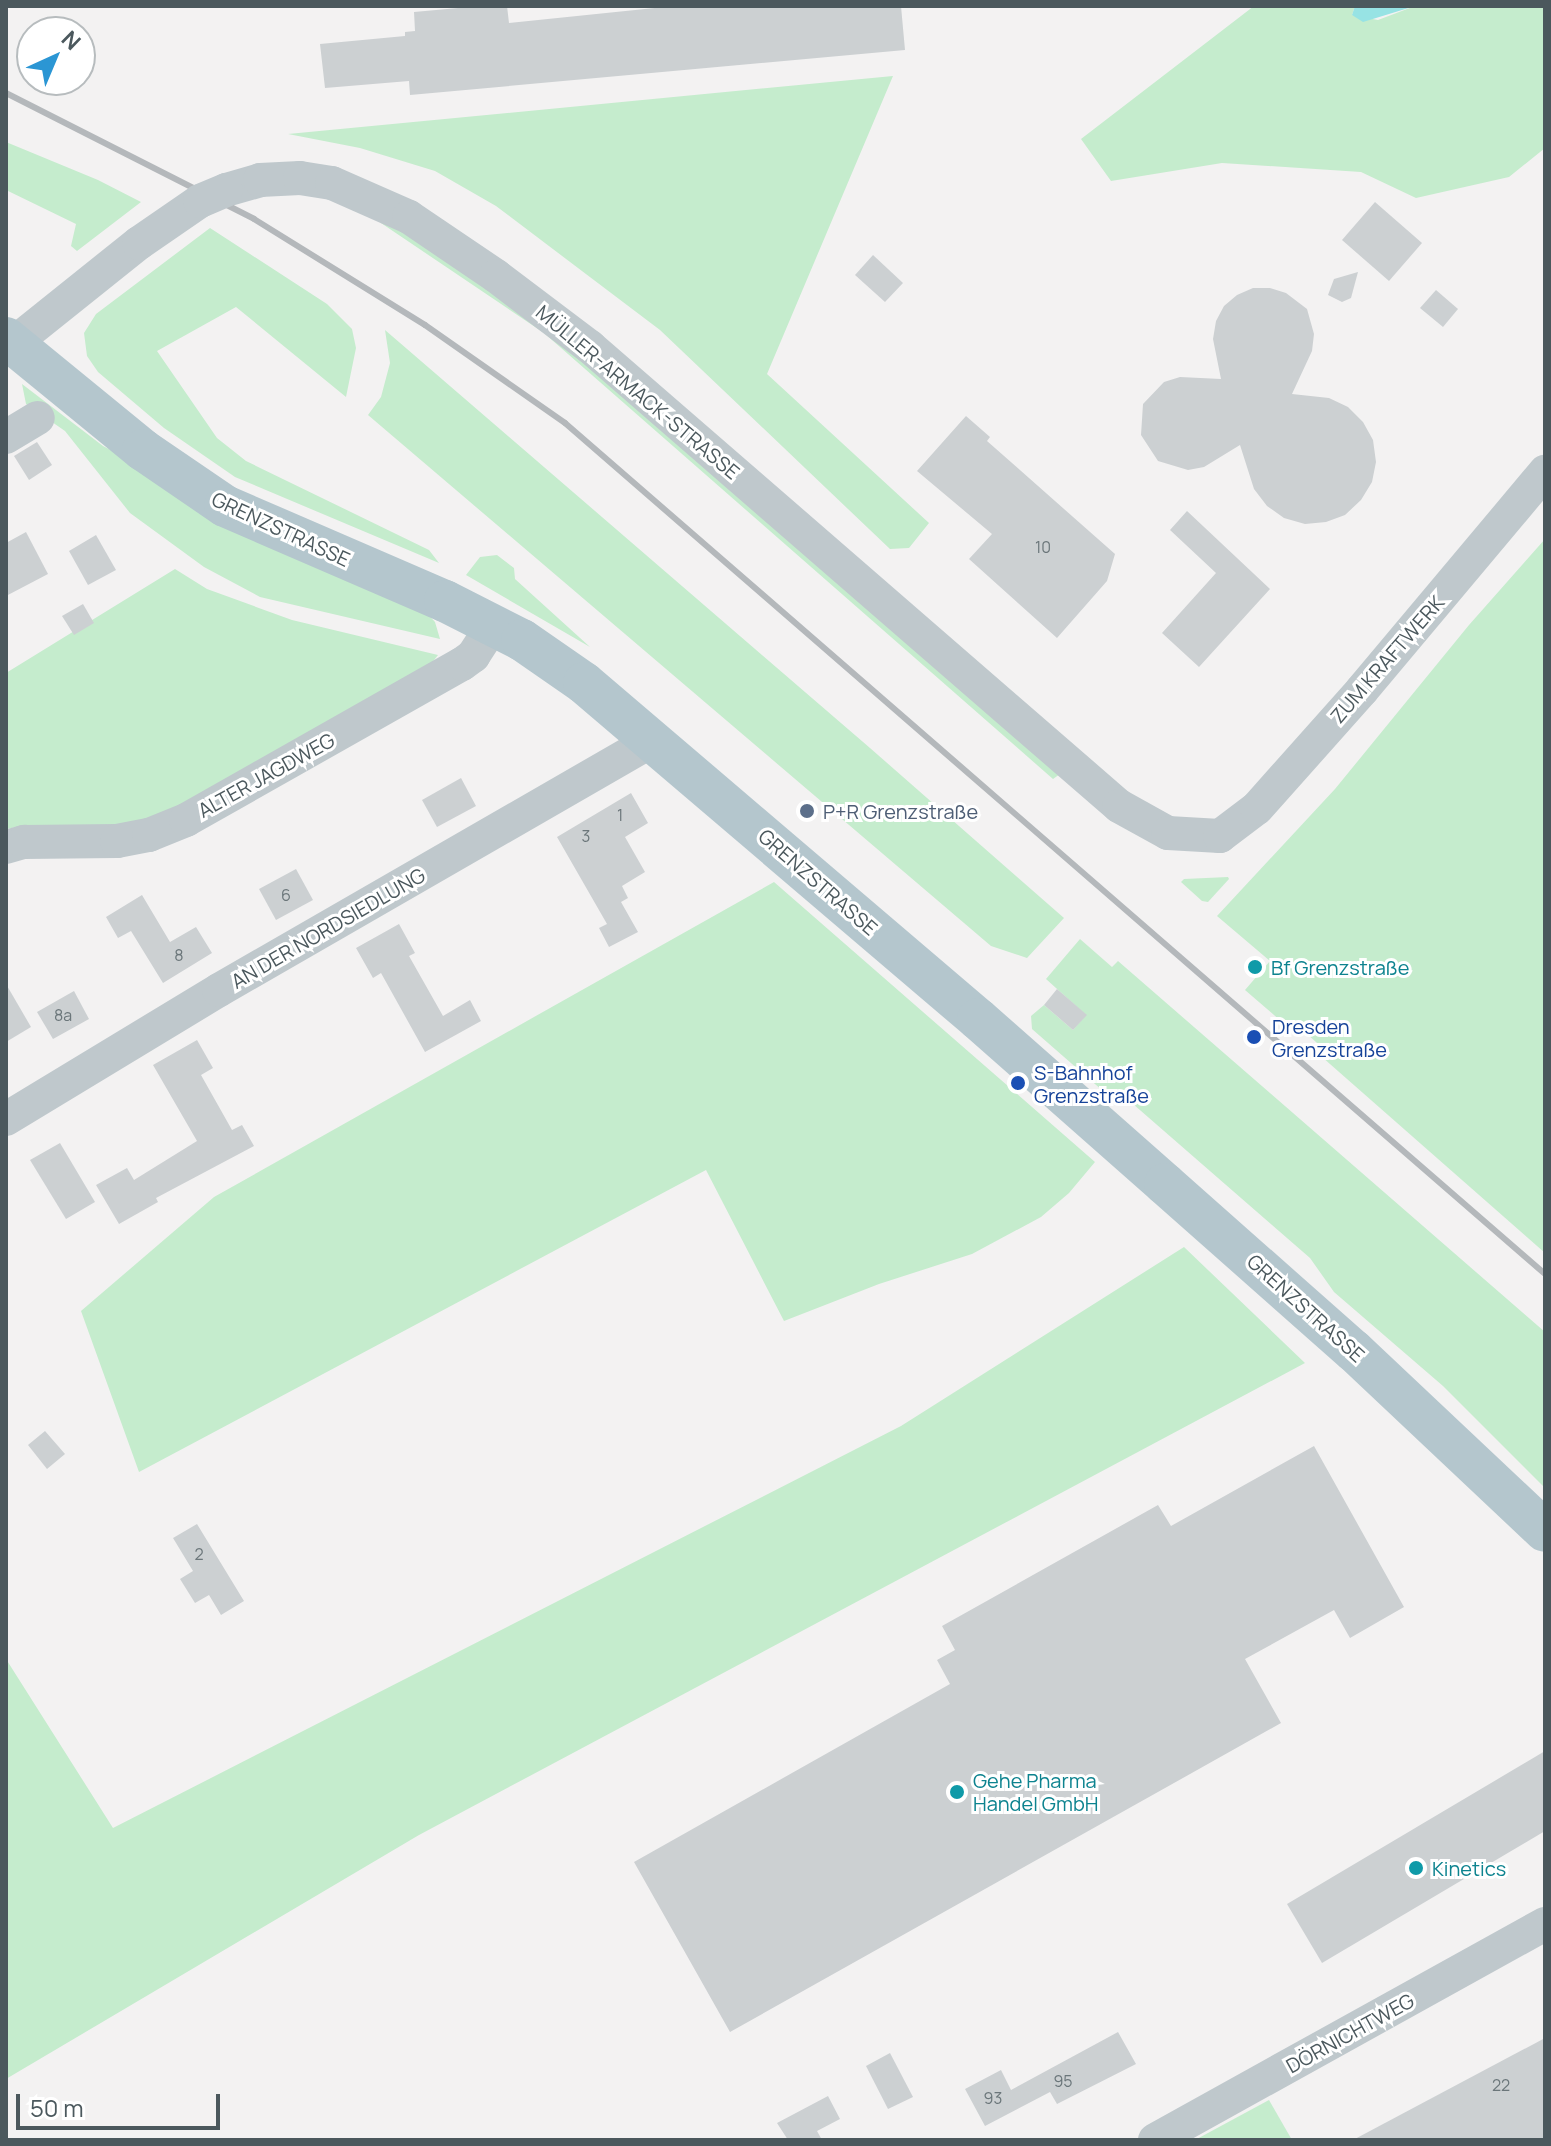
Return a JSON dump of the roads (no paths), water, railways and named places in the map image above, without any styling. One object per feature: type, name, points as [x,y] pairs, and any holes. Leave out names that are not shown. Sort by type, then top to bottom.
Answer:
[{"type":"main road","name":"GRENZSTRASSE","points":[[10,341],[143,450],[225,506],[493,625],[584,683],[978,1019],[1354,1351],[1545,1531]]},
{"type":"street","name":"MÜLLER-ARMACK-STRASSE","points":[[10,341],[139,243],[213,196],[260,180],[300,178],[332,183],[364,194],[409,217],[496,276],[602,357],[1119,806],[1168,833],[1220,836]]},
{"type":"street","points":[[6,437],[38,418]]},
{"type":"street","name":"ZUM KRAFTWERK","points":[[1220,836],[1257,808],[1362,690],[1545,472]]},
{"type":"street","name":"ALTER JAGDWEG","points":[[6,847],[24,842],[117,841],[149,835],[186,820],[462,664],[473,656],[493,625]]},
{"type":"street","name":"AN DER NORDSIEDLUNG","points":[[6,1119],[219,990],[653,740]]},
{"type":"street","name":"DÖRNICHTWEG","points":[[1155,2140],[1545,1924]]},
{"type":"water","points":[[1355,6],[1415,6],[1363,22],[1352,15]]},
{"type":"railway","points":[[6,93],[254,219],[425,325],[565,423],[1545,1274]]},
{"type":"place","name":"P+R Grenzstraße","points":[[807,811]]},
{"type":"place","name":"Bf Grenzstraße","points":[[1255,967]]},
{"type":"place","name":"Dresden Grenzstraße","points":[[1254,1037]]},
{"type":"place","name":"S-Bahnhof Grenzstraße","points":[[1018,1083]]},
{"type":"place","name":"Gehe Pharma Handel GmbH","points":[[957,1792]]},
{"type":"place","name":"Kinetics","points":[[1416,1868]]}]
